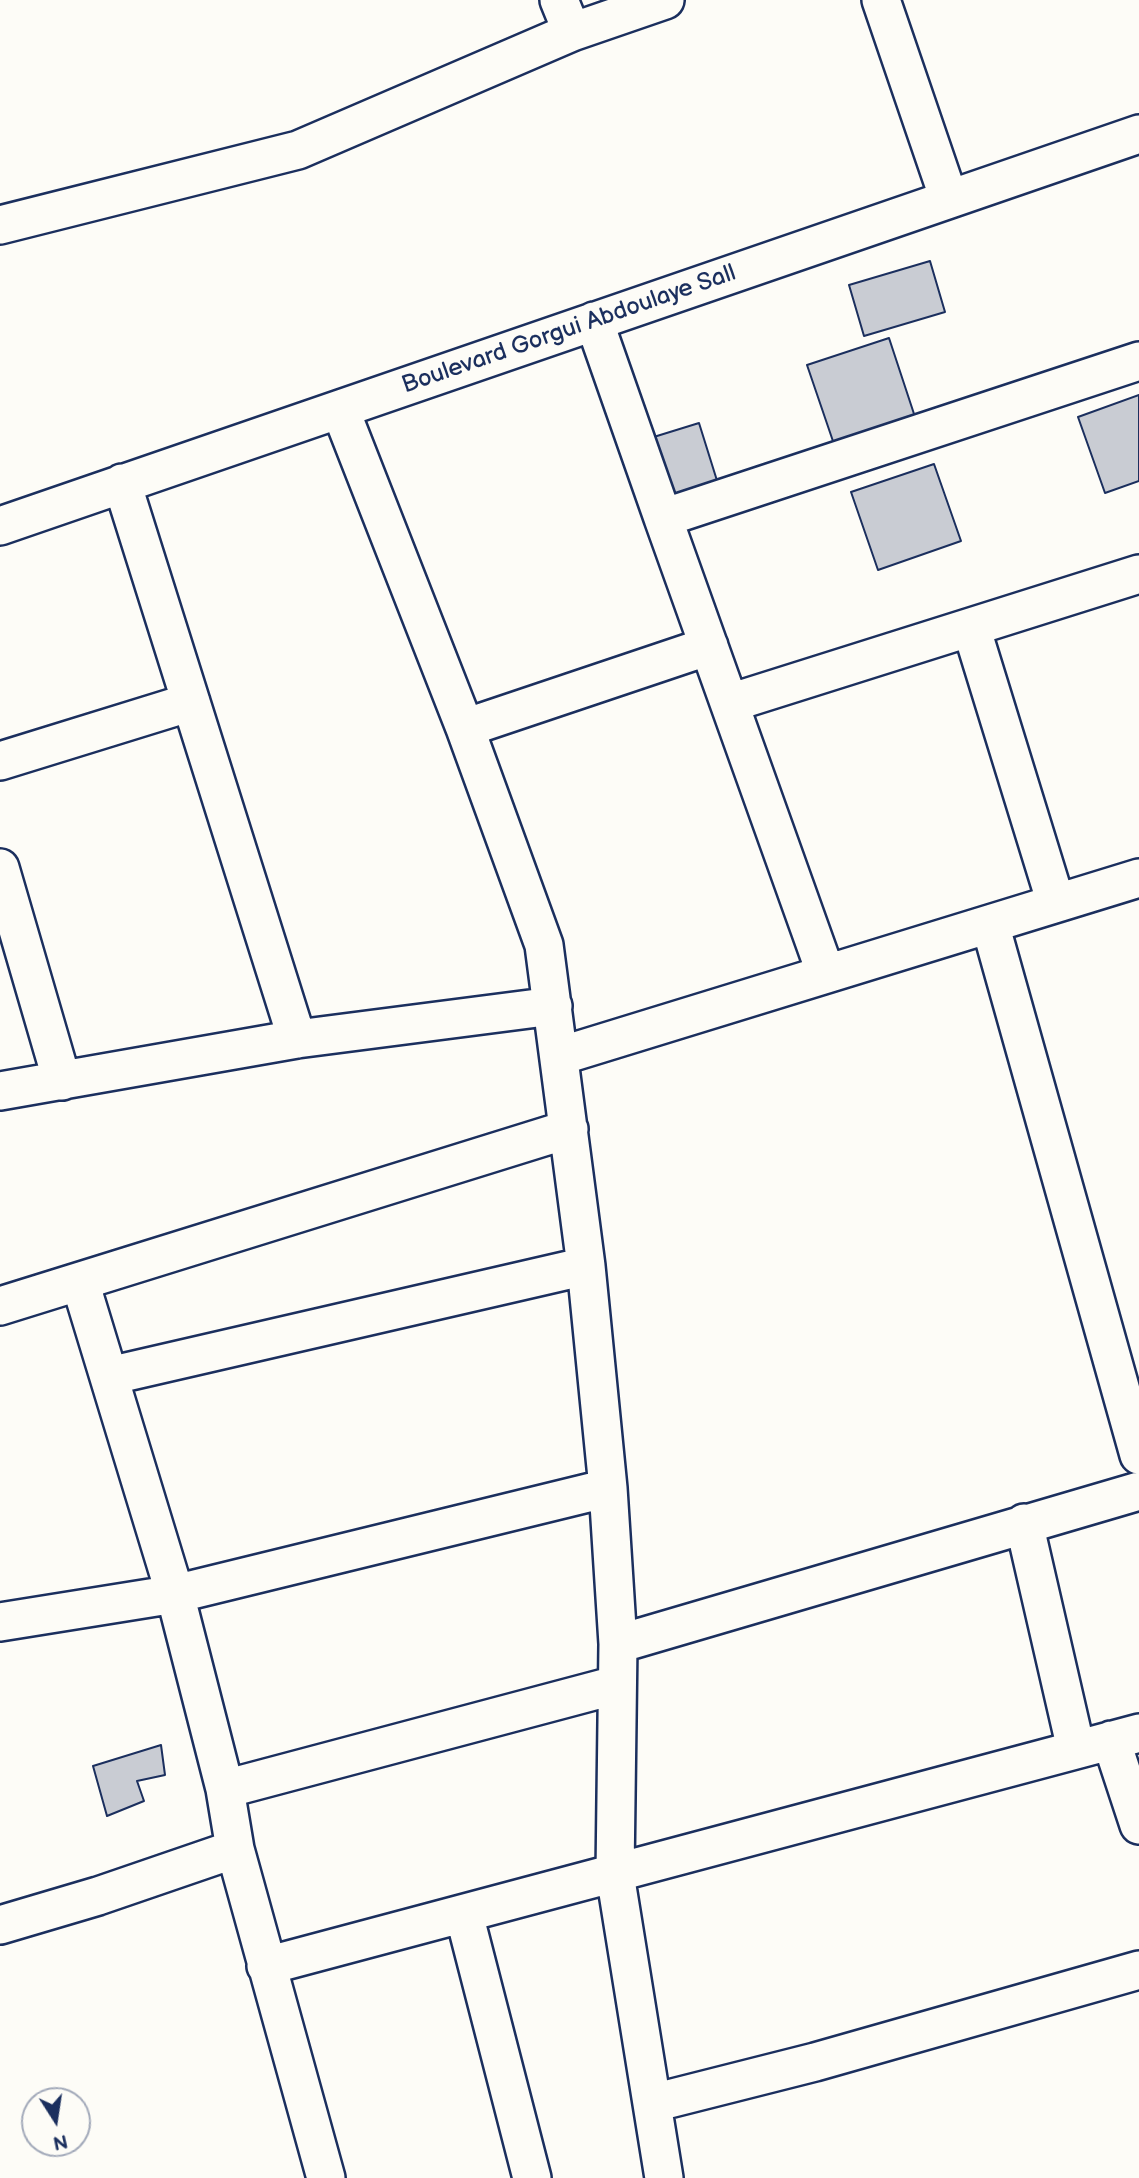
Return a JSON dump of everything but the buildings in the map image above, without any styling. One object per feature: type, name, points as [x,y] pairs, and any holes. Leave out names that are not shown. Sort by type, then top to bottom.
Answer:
[{"type":"street","points":[[0,225],[298,150],[566,16],[665,0]]},
{"type":"street","points":[[881,0],[949,199]]},
{"type":"street","name":"Boulevard Gorgui Abdoulaye Sall","points":[[0,526],[1139,134]]},
{"type":"street","points":[[594,321],[826,974]]},
{"type":"street","points":[[663,518],[1139,361]]},
{"type":"street","points":[[340,409],[465,728],[544,945],[586,1266],[608,1488],[618,1644],[615,1874],[664,2178]]},
{"type":"street","points":[[122,484],[297,1039]]},
{"type":"street","points":[[730,703],[1139,573]]},
{"type":"street","points":[[971,627],[1056,903]]},
{"type":"street","points":[[465,728],[709,646]]},
{"type":"street","points":[[0,761],[191,702]]},
{"type":"street","points":[[0,868],[62,1081]]},
{"type":"street","points":[[560,1056],[1139,878]]},
{"type":"street","points":[[990,923],[1139,1455]]},
{"type":"street","points":[[0,1091],[297,1039],[553,1006]]},
{"type":"street","points":[[0,1306],[569,1129]]},
{"type":"street","points":[[109,1376],[586,1266]]},
{"type":"street","points":[[80,1282],[175,1594],[225,1789],[235,1849],[326,2178]]},
{"type":"street","points":[[0,1622],[175,1594],[608,1488]]},
{"type":"street","points":[[618,1644],[1139,1491]]},
{"type":"street","points":[[1024,1523],[1076,1749]]},
{"type":"street","points":[[225,1789],[616,1685]]},
{"type":"street","points":[[266,1966],[1125,1736],[1139,1825]]},
{"type":"street","points":[[0,1926],[235,1849]]},
{"type":"street","points":[[464,1914],[532,2178]]},
{"type":"street","points":[[653,2103],[816,2062],[1139,1970]]}]
